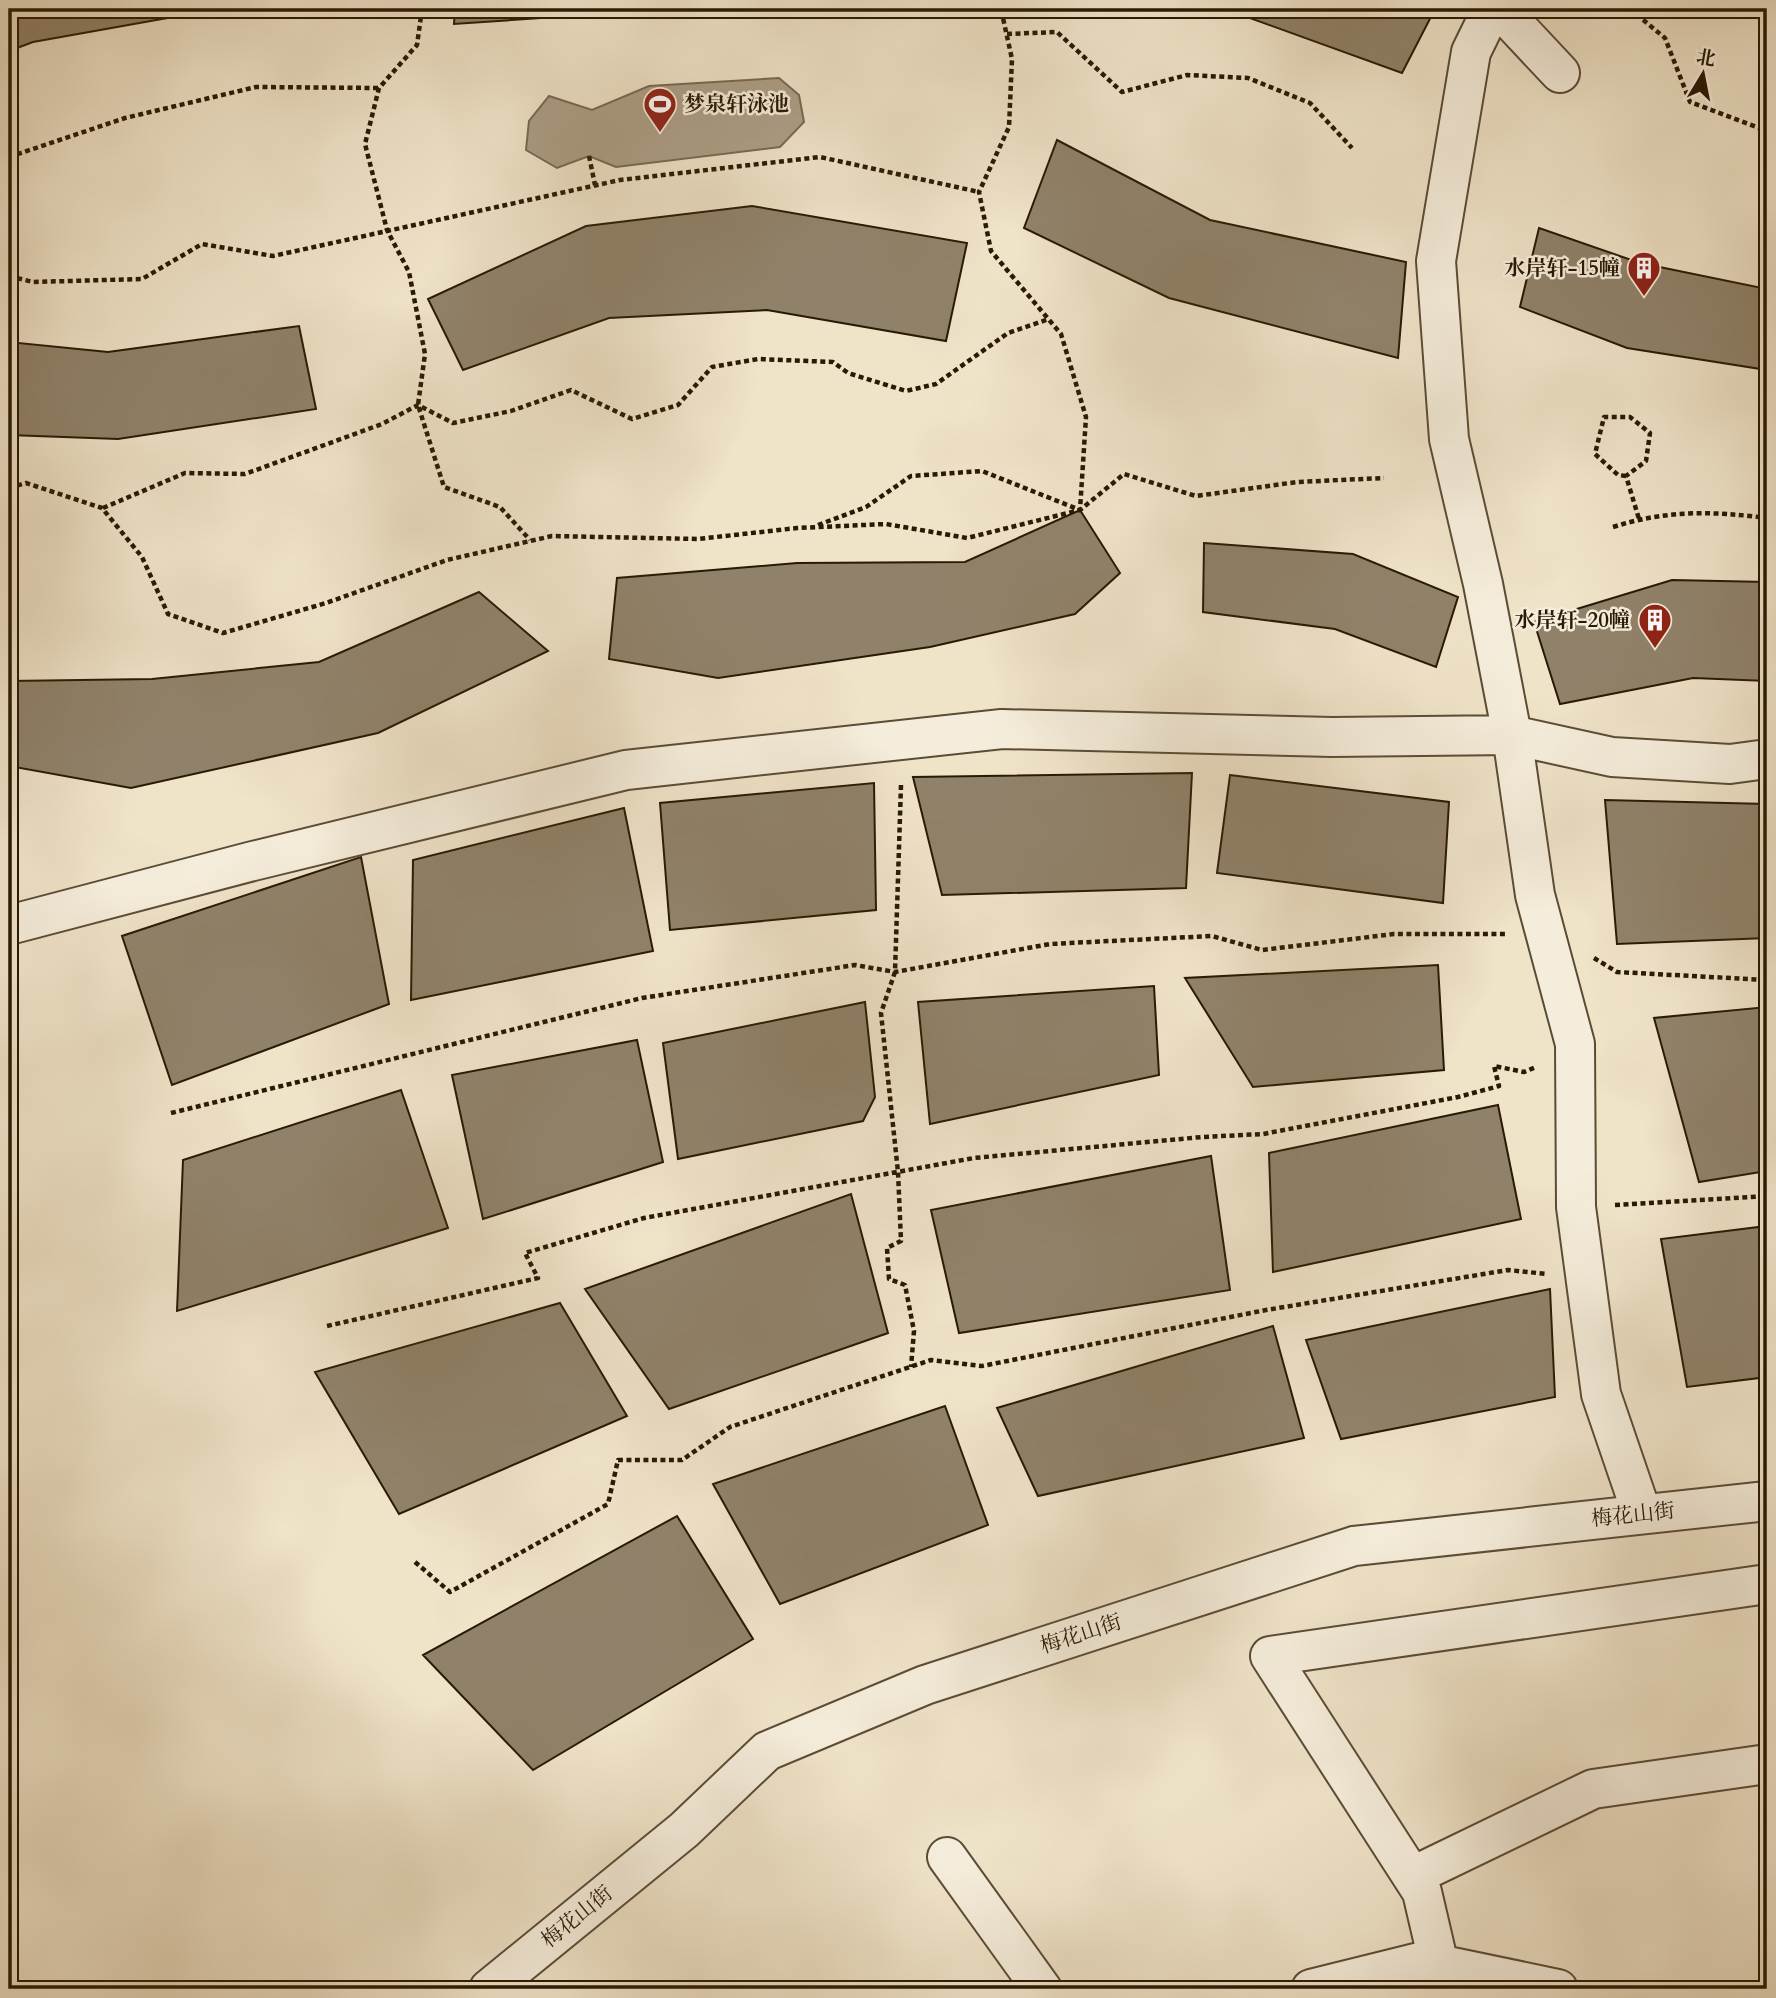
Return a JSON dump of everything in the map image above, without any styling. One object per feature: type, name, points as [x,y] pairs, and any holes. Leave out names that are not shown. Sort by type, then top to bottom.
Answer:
[{"type":"street","points":[[1492,9],[1471,52],[1436,261],[1449,439],[1483,584],[1512,735],[1535,895],[1575,1051],[1576,1207],[1601,1394],[1642,1514]]},
{"type":"street","points":[[1500,9],[1560,73]]},
{"type":"street","points":[[9,925],[253,861],[626,770],[1002,729],[1332,737],[1512,735],[1612,757],[1730,764],[1767,759]]},
{"type":"street","name":"梅花山街","points":[[489,1989],[684,1830],[767,1751],[925,1685],[1354,1546],[1767,1501]]},
{"type":"street","points":[[1440,1965],[1422,1892],[1270,1656],[1767,1584]]},
{"type":"street","points":[[1413,1876],[1593,1789],[1767,1764]]},
{"type":"street","points":[[947,1857],[1042,1989]]},
{"type":"street","points":[[1311,1989],[1424,1961],[1558,1989]]},
{"type":"path","points":[[422,9],[417,45],[379,88],[365,144],[387,230],[409,272],[425,354],[418,405],[444,487],[500,507],[530,541]]},
{"type":"path","points":[[1001,9],[1012,59],[1009,127],[979,192],[992,251],[1061,334],[1086,417],[1080,510]]},
{"type":"path","points":[[1630,9],[1665,38],[1690,103],[1767,131]]},
{"type":"path","points":[[1007,34],[1057,32],[1122,92],[1187,75],[1248,78],[1310,103],[1352,148]]},
{"type":"path","points":[[9,157],[125,118],[256,87],[379,88]]},
{"type":"path","points":[[589,156],[595,185]]},
{"type":"path","points":[[9,276],[33,282],[142,279],[202,244],[272,256],[595,185],[678,171],[820,157],[979,192]]},
{"type":"path","points":[[418,405],[453,423],[512,411],[571,390],[632,419],[678,405],[712,367],[758,359],[833,362],[848,373],[906,391],[936,384],[1008,333],[1049,319]]},
{"type":"path","points":[[102,508],[185,473],[245,474],[382,424],[418,405]]},
{"type":"path","points":[[1604,417],[1630,417],[1650,433],[1646,461],[1626,476],[1618,475],[1595,454],[1604,417]]},
{"type":"path","points":[[814,527],[866,507],[911,476],[982,471],[1080,510]]},
{"type":"path","points":[[9,488],[26,483],[102,508],[142,557],[168,614],[223,633],[326,603],[447,560],[552,536],[698,539],[814,527],[886,524],[967,538],[1080,510],[1124,474],[1196,496],[1297,482],[1384,478]]},
{"type":"path","points":[[1626,476],[1639,519]]},
{"type":"path","points":[[1613,527],[1639,519],[1708,511],[1767,518]]},
{"type":"path","points":[[901,785],[895,972],[881,1013],[898,1172],[901,1241],[887,1248],[889,1279],[905,1285],[914,1331],[911,1367]]},
{"type":"path","points":[[171,1113],[642,998],[855,965],[895,972],[1050,944],[1212,936],[1262,950],[1394,934],[1501,935],[1545,929],[1617,972],[1767,980]]},
{"type":"path","points":[[327,1326],[538,1278],[525,1253],[644,1218],[974,1158],[1202,1137],[1263,1135],[1499,1086],[1494,1066],[1524,1072],[1575,1051]]},
{"type":"path","points":[[1576,1207],[1767,1196]]},
{"type":"path","points":[[415,1562],[450,1592],[608,1504],[618,1460],[682,1460],[730,1427],[931,1360],[982,1366],[1265,1310],[1508,1270],[1560,1276],[1587,1284]]},
{"type":"shaded area","name":"梦泉轩泳池","points":[[779,78],[799,95],[804,122],[780,147],[616,167],[589,156],[557,168],[526,150],[529,121],[549,96],[592,110],[649,86]]},
{"type":"building","points":[[9,9],[218,9],[33,42],[9,51]]},
{"type":"building","points":[[455,9],[671,9],[454,24]]},
{"type":"building","points":[[1225,9],[1435,9],[1402,73]]},
{"type":"building","points":[[1057,140],[1210,220],[1406,262],[1398,358],[1169,298],[1024,228]]},
{"type":"building","points":[[752,206],[967,243],[946,341],[767,310],[609,318],[463,370],[428,299],[586,226]]},
{"type":"building","name":"水岸轩-15幢","points":[[1539,228],[1640,263],[1767,289],[1767,370],[1627,348],[1520,307]]},
{"type":"building","points":[[299,326],[316,409],[118,439],[9,435],[9,342],[108,352]]},
{"type":"building","points":[[1080,510],[1120,573],[1075,614],[930,647],[718,678],[609,659],[617,578],[797,563],[965,562]]},
{"type":"building","points":[[1204,543],[1353,554],[1458,597],[1436,667],[1335,629],[1203,612]]},
{"type":"building","name":"水岸轩-20幢","points":[[1672,580],[1767,582],[1767,681],[1693,678],[1560,704],[1534,622]]},
{"type":"building","points":[[479,592],[548,651],[378,733],[131,788],[9,766],[9,681],[152,679],[319,662]]},
{"type":"building","points":[[1192,773],[1186,888],[942,895],[913,777]]},
{"type":"building","points":[[1230,775],[1449,802],[1443,903],[1217,873]]},
{"type":"building","points":[[874,783],[876,910],[670,930],[660,803]]},
{"type":"building","points":[[1605,800],[1767,804],[1767,938],[1617,944]]},
{"type":"building","points":[[624,808],[653,951],[411,1000],[413,860]]},
{"type":"building","points":[[361,857],[389,1004],[172,1085],[122,936]]},
{"type":"building","points":[[1438,965],[1444,1070],[1253,1087],[1185,978]]},
{"type":"building","points":[[1154,986],[1159,1075],[930,1124],[918,1002]]},
{"type":"building","points":[[865,1002],[875,1097],[863,1121],[678,1159],[663,1043]]},
{"type":"building","points":[[1767,1007],[1767,1171],[1699,1182],[1654,1018]]},
{"type":"building","points":[[637,1040],[663,1162],[483,1219],[452,1075]]},
{"type":"building","points":[[401,1090],[448,1228],[177,1311],[183,1160]]},
{"type":"building","points":[[1498,1105],[1521,1219],[1273,1272],[1269,1153]]},
{"type":"building","points":[[1211,1156],[1230,1290],[959,1333],[931,1210]]},
{"type":"building","points":[[851,1194],[888,1333],[669,1409],[585,1289]]},
{"type":"building","points":[[1767,1226],[1767,1377],[1687,1387],[1661,1239]]},
{"type":"building","points":[[1550,1289],[1555,1397],[1341,1439],[1306,1340]]},
{"type":"building","points":[[560,1303],[627,1416],[399,1514],[315,1372]]},
{"type":"building","points":[[1273,1326],[1304,1438],[1038,1496],[997,1408]]},
{"type":"building","points":[[945,1406],[988,1525],[780,1604],[713,1484]]},
{"type":"building","points":[[677,1516],[753,1639],[533,1770],[423,1655]]},
{"type":"place","name":"梦泉轩泳池","points":[[660,134]]},
{"type":"place","name":"水岸轩-15幢","points":[[1644,298]]},
{"type":"place","name":"水岸轩-20幢","points":[[1655,650]]}]
